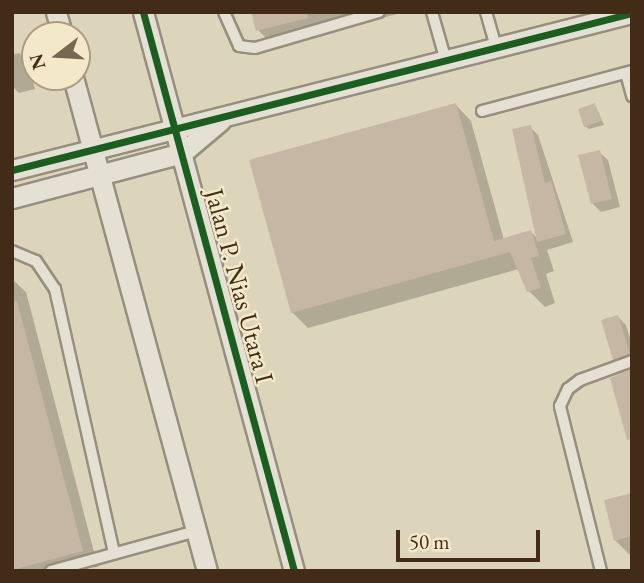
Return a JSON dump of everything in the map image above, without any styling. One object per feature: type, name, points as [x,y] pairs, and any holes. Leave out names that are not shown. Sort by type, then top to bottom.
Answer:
[{"type":"street","name":"Jalan P. Nias Utara I","points":[[143,12],[294,571]]},
{"type":"street","points":[[12,170],[173,129],[221,120],[632,13]]},
{"type":"street","points":[[76,91],[207,571]]},
{"type":"street","points":[[12,198],[182,153],[221,120]]},
{"type":"lane","points":[[225,12],[239,46],[255,48],[379,12]]},
{"type":"lane","points":[[432,12],[446,61]]},
{"type":"lane","points":[[486,12],[496,48]]},
{"type":"lane","points":[[482,111],[629,72],[632,96]]},
{"type":"lane","points":[[12,251],[36,261],[55,289],[114,553]]},
{"type":"lane","points":[[601,571],[560,406],[568,389],[580,380],[632,361]]},
{"type":"lane","points":[[51,571],[196,531]]},
{"type":"building","points":[[251,12],[307,12],[308,18],[256,31]]},
{"type":"building","points":[[456,103],[494,241],[531,230],[539,256],[531,258],[541,288],[527,292],[510,252],[291,313],[249,160]]},
{"type":"building","points":[[595,103],[601,121],[584,127],[578,109]]},
{"type":"building","points":[[531,125],[545,183],[551,181],[566,234],[537,242],[512,129]]},
{"type":"building","points":[[600,150],[612,199],[591,204],[578,155]]},
{"type":"building","points":[[17,301],[83,551],[12,570],[12,302]]},
{"type":"building","points":[[618,315],[630,354],[613,360],[601,320]]},
{"type":"building","points":[[632,369],[632,439],[627,440],[610,378]]},
{"type":"building","points":[[632,493],[632,536],[614,541],[604,500]]},
{"type":"cycle path","points":[[143,12],[294,571]]},
{"type":"cycle path","points":[[12,170],[632,13]]}]
